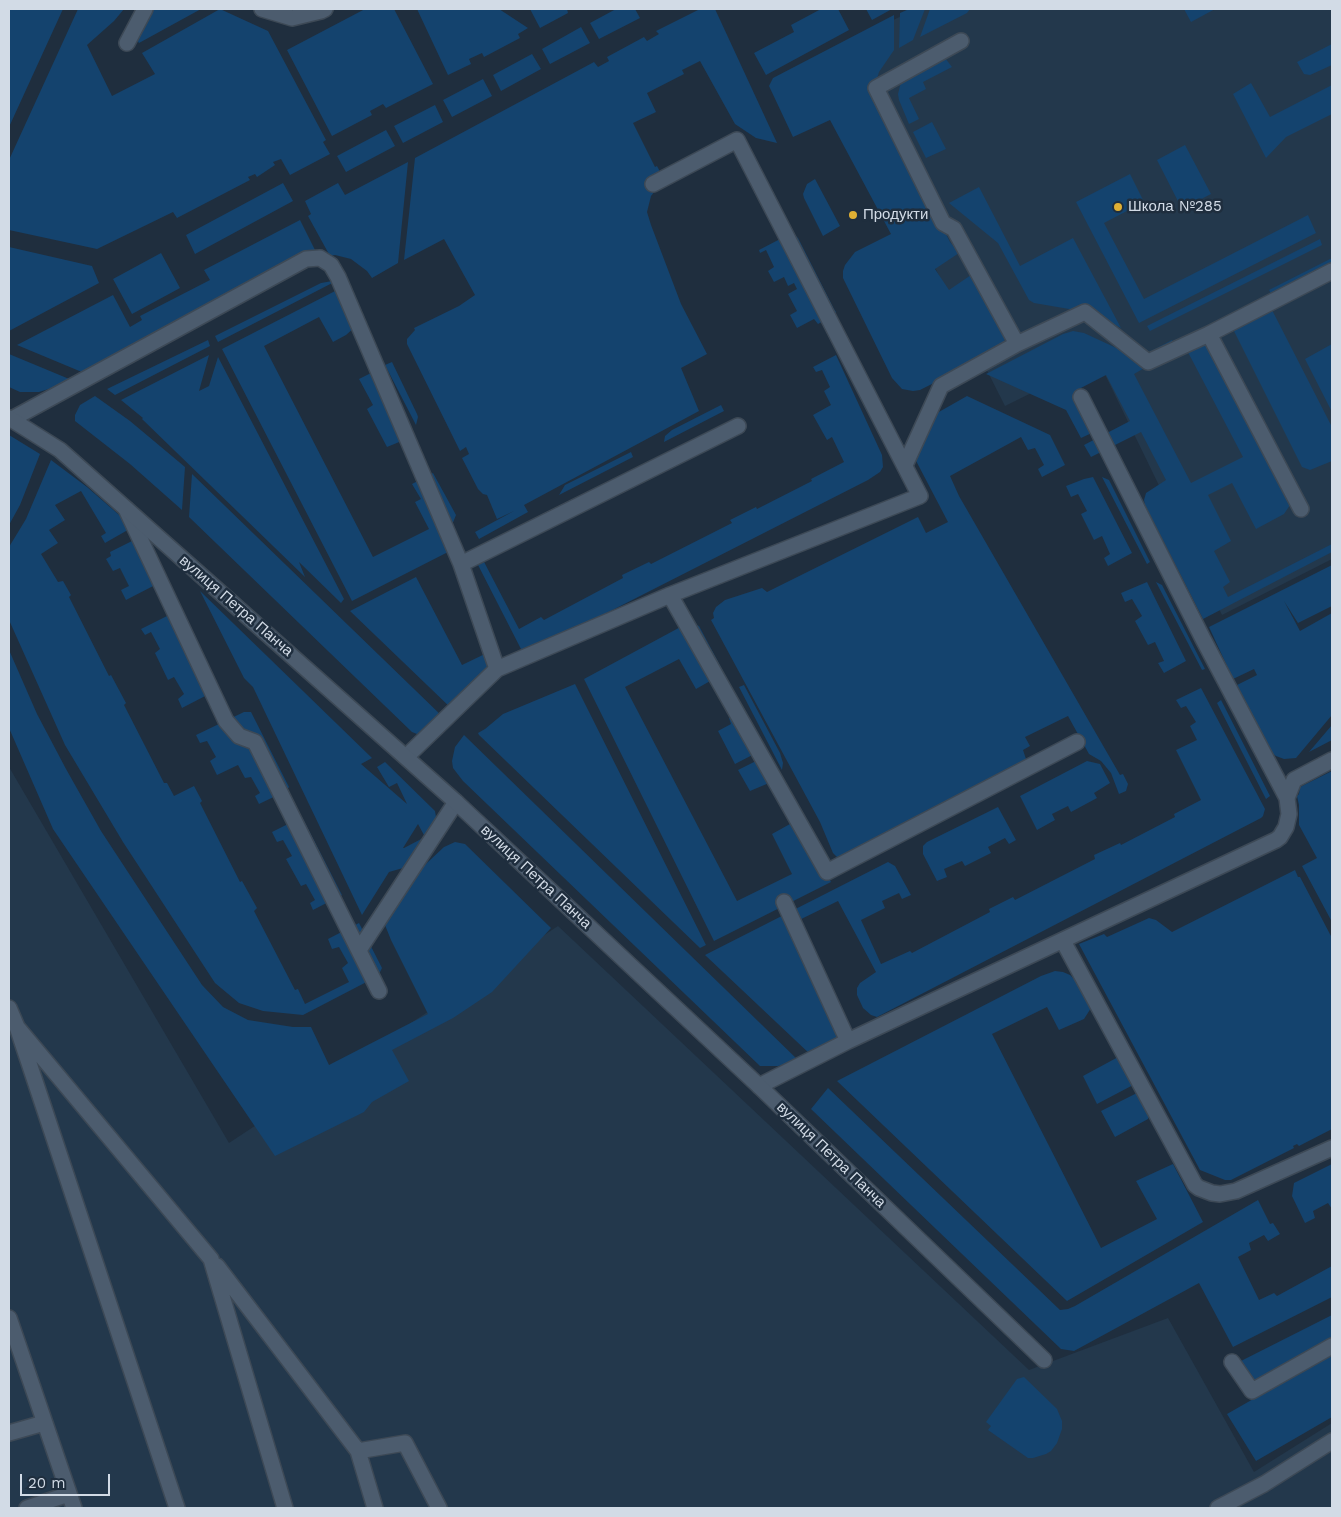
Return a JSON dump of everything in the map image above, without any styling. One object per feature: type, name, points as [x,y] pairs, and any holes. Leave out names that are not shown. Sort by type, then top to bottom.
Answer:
[{"type":"street","points":[[127,43],[145,9]]},
{"type":"street","points":[[262,9],[292,18],[321,12],[325,9]]},
{"type":"street","points":[[961,41],[876,88],[943,224],[954,229],[1017,344]]},
{"type":"street","points":[[406,757],[497,669],[670,596],[920,496],[737,140],[653,184]]},
{"type":"street","points":[[10,419],[306,259],[320,258],[331,265],[338,277],[460,564],[497,669]]},
{"type":"street","points":[[904,465],[941,386],[1017,344],[1085,312],[1148,362],[1209,334],[1332,271]]},
{"type":"street","points":[[1209,334],[1301,509]]},
{"type":"street","points":[[759,1086],[848,1041],[1276,840],[1284,832],[1288,824],[1287,798],[1081,397]]},
{"type":"street","name":"вулиця Петра Панча","points":[[10,419],[60,450],[456,802],[759,1086],[1044,1360]]},
{"type":"street","points":[[460,564],[738,426]]},
{"type":"street","points":[[126,510],[226,721],[239,736],[254,742],[380,990]]},
{"type":"street","points":[[670,596],[826,872],[1077,742]]},
{"type":"street","points":[[1287,798],[1294,780],[1332,760]]},
{"type":"street","points":[[359,950],[456,802]]},
{"type":"street","points":[[784,902],[848,1041]]},
{"type":"street","points":[[1063,941],[1199,1188],[1212,1193],[1236,1191],[1332,1148]]},
{"type":"street","points":[[9,1008],[17,1027],[177,1508]]},
{"type":"street","points":[[17,1027],[211,1259],[358,1450],[375,1508]]},
{"type":"street","points":[[211,1259],[285,1508]]},
{"type":"street","points":[[9,1318],[14,1352],[44,1423],[72,1501],[27,1508]]},
{"type":"street","points":[[1232,1362],[1252,1391],[1332,1346]]},
{"type":"street","points":[[9,1434],[44,1423]]},
{"type":"street","points":[[1218,1508],[1264,1484],[1332,1441]]},
{"type":"street","points":[[358,1450],[405,1443],[439,1508]]},
{"type":"shaded area","points":[[9,9],[63,9],[9,127]]},
{"type":"shaded area","points":[[78,9],[124,9],[114,21],[87,45],[112,96],[155,74],[142,53],[220,9],[268,31],[326,140],[323,142],[330,154],[290,175],[281,159],[273,162],[275,165],[257,177],[255,174],[248,177],[250,180],[177,218],[173,212],[97,249],[9,230],[9,160]]},
{"type":"shaded area","points":[[145,9],[201,9],[139,43],[135,37]]},
{"type":"shaded area","points":[[365,9],[394,9],[433,84],[386,108],[383,104],[370,111],[372,115],[332,136],[287,50]]},
{"type":"shaded area","points":[[417,9],[499,9],[528,28],[518,34],[520,38],[484,57],[482,53],[469,59],[471,64],[448,75]]},
{"type":"shaded area","points":[[530,9],[567,9],[568,13],[540,28]]},
{"type":"shaded area","points":[[616,9],[635,9],[640,18],[599,39],[590,23]]},
{"type":"shaded area","points":[[700,9],[715,9],[777,143],[756,138],[735,124],[700,61],[682,70],[684,74],[647,93],[656,112],[633,123],[655,167],[657,166],[667,185],[655,191],[651,196],[647,212],[651,225],[681,304],[707,354],[681,368],[699,411],[524,505],[528,512],[479,539],[475,532],[514,511],[497,519],[487,495],[478,489],[462,458],[469,454],[466,447],[460,451],[407,344],[407,339],[415,330],[414,328],[459,306],[475,295],[444,239],[404,260],[415,158],[594,62],[598,67],[609,61],[607,57],[644,37],[647,41],[659,34],[656,31]]},
{"type":"shaded area","points":[[821,9],[838,9],[849,30],[766,75],[754,53],[794,32],[791,25]]},
{"type":"shaded area","points":[[866,9],[892,9],[872,20]]},
{"type":"shaded area","points":[[909,9],[925,9],[913,40],[899,48],[900,13]]},
{"type":"shaded area","name":"Школа №285","points":[[915,9],[1332,9],[1332,559],[1222,615],[1098,360],[1005,406],[827,54]]},
{"type":"shaded area","points":[[930,9],[970,9],[967,13],[920,37]]},
{"type":"shaded area","points":[[1184,9],[1215,9],[1191,22]]},
{"type":"shaded area","points":[[894,15],[894,50],[879,72],[876,82],[923,190],[950,242],[959,253],[935,269],[949,290],[974,273],[1005,338],[1003,344],[991,354],[920,390],[913,391],[902,389],[892,378],[843,278],[845,265],[855,252],[891,234],[830,120],[793,137],[769,86],[773,78]]},
{"type":"shaded area","points":[[581,27],[590,43],[550,64],[542,49]]},
{"type":"shaded area","points":[[1332,44],[1332,65],[1310,75],[1304,74],[1297,62]]},
{"type":"shaded area","points":[[532,54],[541,69],[501,91],[493,75]]},
{"type":"shaded area","points":[[945,58],[952,67],[923,82],[926,89],[909,98],[919,119],[909,124],[899,100],[898,94],[901,82]]},
{"type":"shaded area","points":[[483,79],[492,96],[452,117],[443,100]]},
{"type":"shaded area","points":[[1251,83],[1270,117],[1332,85],[1332,114],[1286,137],[1266,158],[1233,94]]},
{"type":"shaded area","points":[[435,105],[443,122],[403,143],[394,126]]},
{"type":"shaded area","points":[[932,122],[946,149],[926,158],[913,132]]},
{"type":"shaded area","points":[[386,130],[395,146],[346,172],[337,156]]},
{"type":"shaded area","points":[[1185,145],[1211,194],[1182,209],[1157,160]]},
{"type":"shaded area","points":[[408,162],[398,263],[372,278],[367,271],[351,259],[335,255],[330,256],[308,216],[311,214],[305,201],[338,183],[345,195]]},
{"type":"shaded area","points":[[1130,174],[1144,202],[1104,223],[1144,299],[1308,215],[1316,233],[1139,323],[1076,202]]},
{"type":"shaded area","points":[[815,179],[840,226],[823,236],[803,194],[807,184]]},
{"type":"shaded area","points":[[283,183],[293,201],[195,254],[186,235]]},
{"type":"shaded area","points":[[979,187],[1020,266],[1073,238],[1121,328],[1075,310],[1034,303],[1029,300],[998,243],[949,203]]},
{"type":"shaded area","points":[[300,220],[320,260],[89,375],[17,345],[113,295],[130,327],[142,320],[140,316],[210,280],[204,270]]},
{"type":"shaded area","points":[[789,234],[795,235],[798,238],[836,312],[834,315]]},
{"type":"shaded area","points":[[782,238],[825,320],[818,324],[814,319],[797,328],[790,315],[797,311],[788,294],[797,289],[794,283],[788,286],[784,277],[774,282],[768,271],[774,267],[766,250],[760,253],[759,250]]},
{"type":"shaded area","points":[[1320,239],[1322,245],[1150,331],[1147,326]]},
{"type":"shaded area","points":[[9,247],[92,266],[99,283],[9,331]]},
{"type":"shaded area","points":[[161,253],[180,288],[132,314],[113,279]]},
{"type":"shaded area","points":[[1332,258],[1332,272],[1275,301],[1269,290]]},
{"type":"shaded area","points":[[338,280],[218,342],[215,336],[321,283]]},
{"type":"shaded area","points":[[339,289],[356,326],[346,335],[333,342],[319,317],[264,346],[373,557],[429,529],[415,502],[421,499],[412,484],[433,473],[456,515],[450,530],[448,552],[352,601],[222,349]]},
{"type":"shaded area","points":[[1272,310],[1332,427],[1332,461],[1310,470],[1302,467],[1233,329]]},
{"type":"shaded area","points":[[1073,331],[1084,333],[1138,358],[1172,340],[1177,349],[1134,374],[1191,483],[1243,457],[1180,337],[1214,344],[1290,500],[1290,505],[1284,514],[1256,529],[1232,483],[1208,495],[1231,541],[1214,551],[1230,582],[1223,587],[1228,597],[1332,544],[1332,552],[1203,619],[1145,505],[1146,493],[1166,480],[1141,432],[1091,457],[1084,445],[1130,421],[1106,375],[1075,391],[1096,431],[1081,438],[1066,410],[986,374],[1063,334]]},
{"type":"shaded area","points":[[208,340],[210,346],[115,395],[107,389]]},
{"type":"shaded area","points":[[1332,344],[1332,412],[1305,359]]},
{"type":"shaded area","points":[[9,354],[74,381],[39,392],[20,392],[9,387]]},
{"type":"shaded area","points":[[209,355],[199,391],[209,386],[218,357],[344,599],[341,603],[299,562],[305,577],[143,418],[121,400]]},
{"type":"shaded area","points":[[836,355],[882,455],[883,467],[880,472],[868,480],[530,652],[522,651],[477,563],[482,558],[519,629],[541,617],[544,620],[623,578],[622,575],[649,562],[651,564],[732,523],[730,520],[756,507],[757,509],[812,481],[811,479],[844,462],[832,437],[827,440],[813,415],[831,405],[824,391],[830,387],[822,370],[816,372],[813,367]]},
{"type":"shaded area","points":[[392,362],[417,414],[416,425],[385,365]]},
{"type":"shaded area","points":[[381,368],[412,430],[404,440],[387,447],[367,409],[373,405],[359,379]]},
{"type":"shaded area","points":[[95,396],[130,421],[185,467],[182,510],[130,464],[75,421],[75,415],[80,405]]},
{"type":"shaded area","points":[[967,396],[1050,435],[1065,465],[1042,477],[1038,469],[1044,465],[1035,448],[1028,450],[1021,437],[950,476],[959,496],[1120,775],[1123,774],[1128,784],[1126,791],[1119,794],[1111,773],[1101,761],[1089,754],[1068,716],[1025,737],[1030,746],[1023,750],[1027,762],[839,859],[833,853],[820,822],[711,620],[714,618],[713,613],[716,607],[725,600],[762,588],[767,592],[918,517],[926,533],[948,522],[913,455],[923,421]]},
{"type":"shaded area","points":[[721,405],[724,411],[664,442],[665,436],[672,430]]},
{"type":"shaded area","points":[[9,435],[40,454],[20,505],[9,525]]},
{"type":"shaded area","points":[[631,452],[633,457],[559,495],[565,485]]},
{"type":"shaded area","points":[[51,460],[87,487],[133,527],[105,543],[101,536],[106,533],[81,491],[55,505],[65,520],[49,530],[58,543],[41,554],[58,582],[63,581],[71,595],[69,597],[109,676],[111,675],[126,703],[124,705],[164,783],[167,783],[174,796],[194,786],[202,801],[200,803],[240,882],[242,881],[257,908],[254,911],[295,990],[298,989],[305,1004],[349,982],[342,968],[348,963],[339,947],[332,949],[328,939],[359,923],[382,968],[378,976],[303,1015],[263,1011],[239,1003],[215,983],[123,842],[65,745],[9,620],[9,547],[26,519]]},
{"type":"shaded area","points":[[192,474],[445,719],[422,736],[412,732],[189,517]]},
{"type":"shaded area","points":[[1093,477],[1132,553],[1108,566],[1104,558],[1110,554],[1102,536],[1094,540],[1081,514],[1087,511],[1078,494],[1071,497],[1066,486]]},
{"type":"shaded area","points":[[1102,477],[1109,480],[1150,562],[1147,564]]},
{"type":"shaded area","points":[[136,539],[159,583],[126,600],[121,590],[129,586],[120,568],[113,571],[106,559],[111,556],[110,552]]},
{"type":"shaded area","points":[[1332,565],[1332,606],[1298,623],[1284,601],[1300,631],[1332,613],[1332,715],[1296,758],[1284,759],[1272,753],[1237,685],[1257,675],[1254,669],[1233,679],[1209,627]]},
{"type":"shaded area","points":[[416,577],[462,665],[489,652],[494,661],[453,710],[350,611]]},
{"type":"shaded area","points":[[1147,582],[1186,661],[1164,673],[1158,663],[1164,661],[1155,642],[1148,645],[1135,621],[1142,616],[1132,599],[1125,602],[1121,593]]},
{"type":"shaded area","points":[[1156,582],[1162,585],[1205,669],[1202,670]]},
{"type":"shaded area","points":[[200,591],[372,758],[361,764],[407,804],[397,783],[389,787],[377,767],[385,762],[435,811],[437,823],[409,865],[389,872],[362,915],[253,687],[244,678]],"holes":[[[418,824],[425,837],[404,848],[403,848]]]},
{"type":"shaded area","points":[[173,613],[209,694],[182,708],[178,699],[184,694],[174,677],[168,680],[155,653],[160,649],[151,632],[145,635],[141,629]]},
{"type":"shaded area","points":[[692,623],[699,626],[723,671],[719,676],[696,689],[679,659],[625,687],[737,901],[792,874],[772,834],[799,819],[831,882],[714,941],[584,679],[686,624]]},
{"type":"shaded area","points":[[9,650],[37,714],[101,831],[202,985],[223,1007],[248,1020],[293,1027],[311,1027],[329,1065],[428,1014],[391,940],[384,917],[413,876],[444,847],[455,842],[465,844],[551,928],[492,992],[453,1018],[392,1050],[409,1081],[372,1102],[364,1112],[275,1156],[53,829],[9,728]]},
{"type":"shaded area","points":[[575,684],[706,945],[700,948],[478,733],[503,714]]},
{"type":"shaded area","points":[[744,685],[780,753],[783,763],[782,770],[739,687]]},
{"type":"shaded area","points":[[1201,688],[1265,809],[1261,818],[877,1017],[871,1015],[863,1008],[857,995],[857,988],[860,983],[876,972],[838,901],[789,925],[837,1010],[838,1039],[812,1056],[705,955],[888,862],[895,866],[911,895],[902,899],[899,893],[882,901],[885,908],[861,920],[881,964],[910,951],[912,953],[990,912],[989,909],[1013,897],[1015,900],[1095,859],[1094,855],[1120,843],[1121,845],[1175,817],[1174,814],[1201,800],[1176,750],[1197,740],[1190,726],[1196,722],[1186,706],[1181,708],[1176,700]]},
{"type":"shaded area","points":[[1221,700],[1270,796],[1266,799],[1217,703]]},
{"type":"shaded area","points":[[244,712],[251,712],[289,787],[286,791],[259,804],[255,796],[260,793],[251,777],[245,778],[238,765],[217,775],[210,761],[216,757],[207,741],[200,743],[196,735]]},
{"type":"shaded area","points":[[733,716],[762,750],[735,764],[718,731],[731,724],[729,718]]},
{"type":"shaded area","points":[[1332,725],[1332,740],[1309,752]]},
{"type":"shaded area","points":[[464,735],[799,1061],[778,1066],[760,1066],[463,781],[453,768],[452,761],[455,747]]},
{"type":"shaded area","points":[[766,756],[769,783],[750,791],[738,770]]},
{"type":"shaded area","points":[[1087,761],[1100,764],[1110,783],[1094,793],[1097,798],[1071,812],[1068,806],[1052,814],[1055,820],[1037,830],[1020,796]]},
{"type":"shaded area","points":[[9,767],[229,1143],[558,926],[1029,1370],[1168,1318],[1254,1472],[1332,1423],[1332,1508],[9,1508]]},
{"type":"shaded area","points":[[1332,771],[1332,922],[1302,866],[1317,858],[1299,825],[1297,796],[1300,787]]},
{"type":"shaded area","points":[[998,807],[1016,840],[1009,844],[1005,838],[988,847],[991,853],[965,866],[962,861],[944,869],[947,877],[937,881],[923,854],[923,846],[927,842]]},
{"type":"shaded area","points":[[302,817],[342,895],[313,910],[310,903],[315,900],[306,884],[301,886],[286,859],[292,856],[283,840],[277,842],[272,832]]},
{"type":"shaded area","points":[[1295,870],[1332,938],[1332,1129],[1299,1146],[1297,1144],[1293,1146],[1294,1148],[1231,1180],[1225,1180],[1200,1170],[1079,944],[1104,934],[1107,937],[1149,918],[1156,920],[1172,932]]},
{"type":"shaded area","points":[[1055,971],[1070,975],[1078,983],[1091,1008],[1084,1019],[1059,1030],[1047,1007],[992,1034],[1101,1248],[1157,1219],[1136,1181],[1173,1164],[1203,1222],[1067,1301],[837,1081],[1041,976]]},
{"type":"shaded area","points":[[1120,1056],[1135,1084],[1097,1104],[1083,1076]]},
{"type":"shaded area","points":[[828,1088],[1060,1310],[1075,1306],[1258,1200],[1270,1224],[1273,1223],[1280,1234],[1268,1241],[1264,1235],[1249,1243],[1251,1250],[1238,1257],[1259,1300],[1274,1293],[1277,1296],[1332,1266],[1332,1297],[1233,1347],[1199,1283],[1074,1351],[1061,1349],[811,1109]]},
{"type":"shaded area","points":[[1137,1093],[1149,1116],[1148,1119],[1115,1137],[1101,1111]]},
{"type":"shaded area","points":[[1332,1164],[1332,1209],[1328,1203],[1313,1211],[1315,1218],[1305,1223],[1292,1196],[1294,1183]]},
{"type":"shaded area","points":[[1332,1315],[1332,1417],[1256,1461],[1227,1414],[1255,1398],[1235,1364]]},
{"type":"shaded area","points":[[1024,1377],[1057,1409],[1062,1421],[1062,1429],[1057,1443],[1051,1451],[1033,1458],[1028,1458],[988,1430],[991,1426],[986,1422],[1017,1379]]},
{"type":"place","name":"Школа №285","points":[[1118,207]]},
{"type":"place","name":"Продукти","points":[[853,215]]}]
